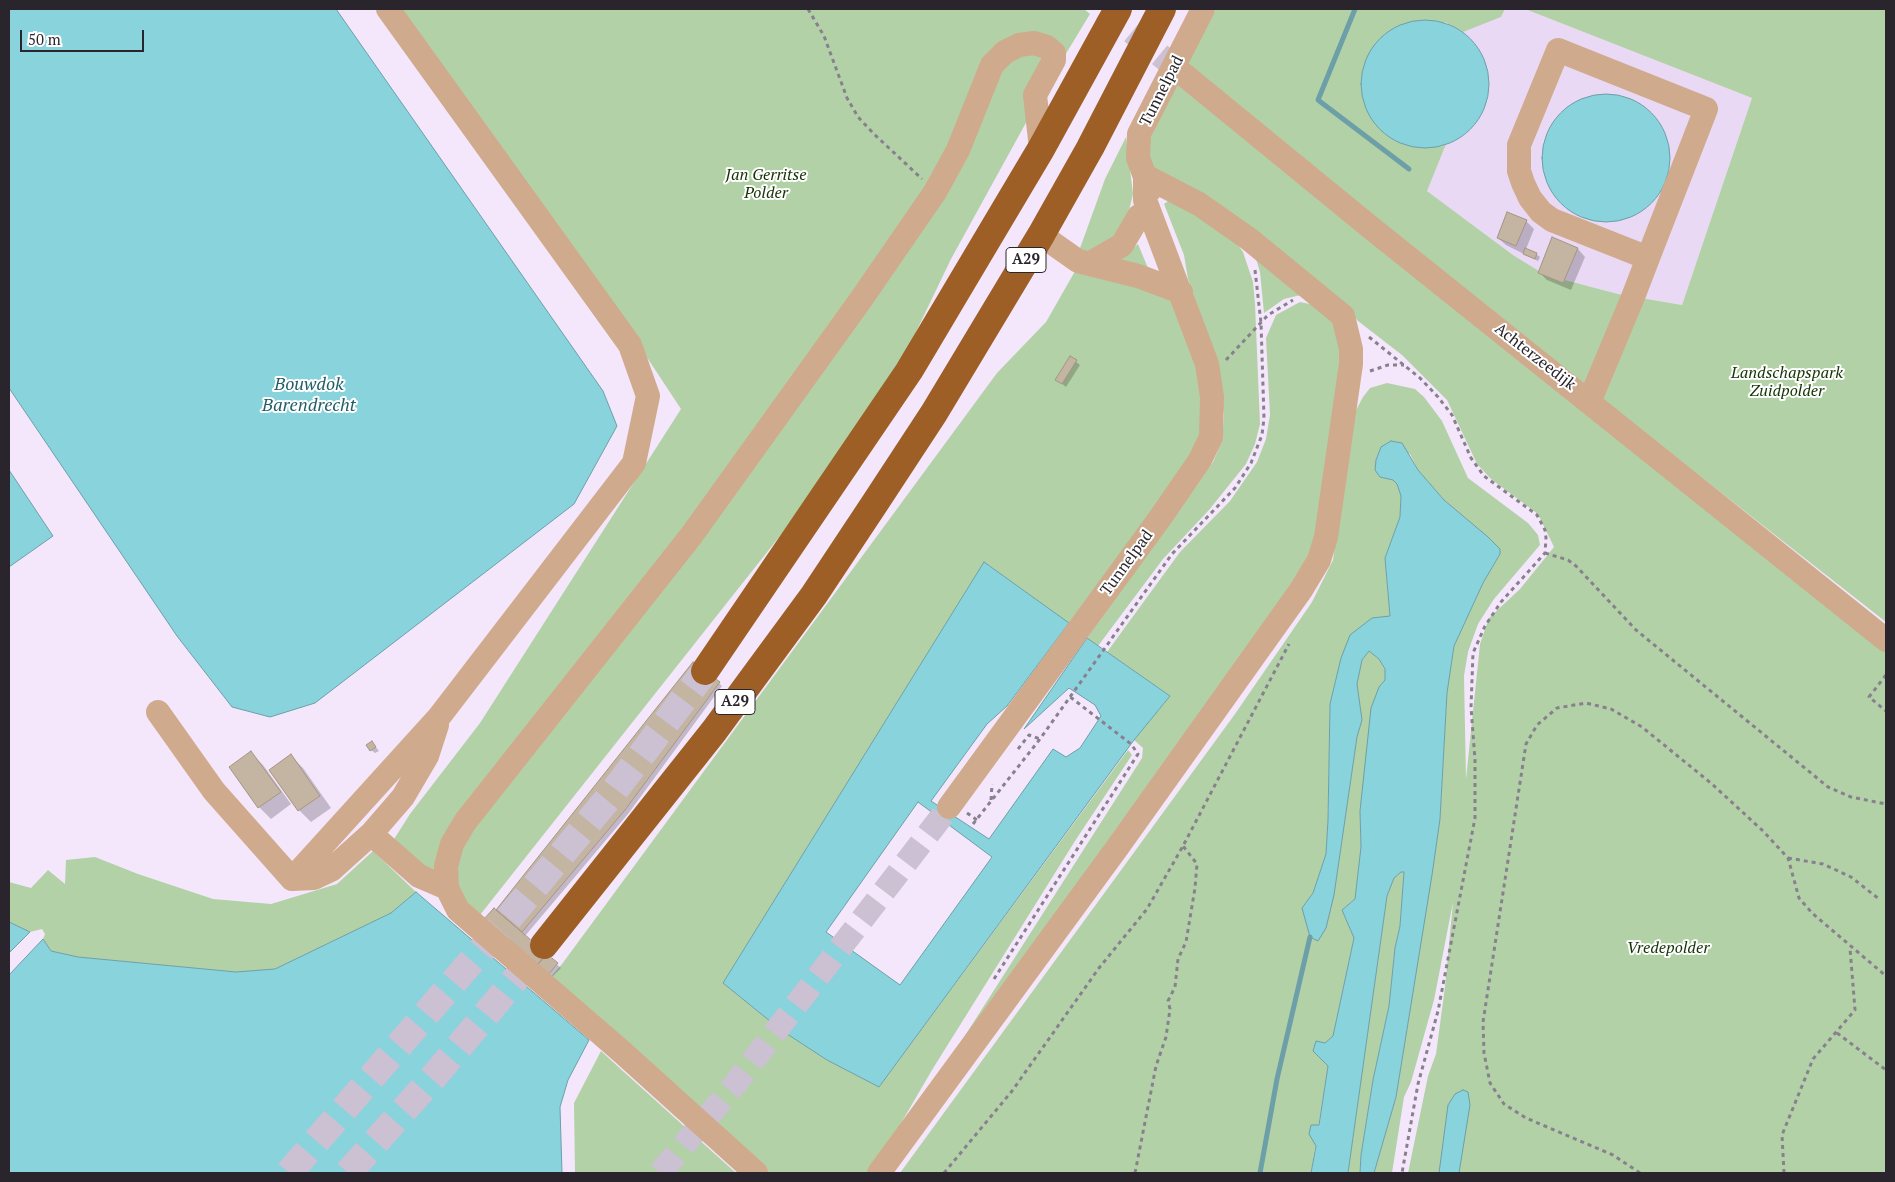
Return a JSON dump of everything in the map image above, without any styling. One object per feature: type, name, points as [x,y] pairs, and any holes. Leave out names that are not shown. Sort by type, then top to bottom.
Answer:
[{"type":"highway","name":"A29","points":[[705,671],[909,371],[1041,149],[1118,9]]},
{"type":"highway","name":"A29","points":[[544,945],[714,730],[814,595],[934,413],[1041,235],[1090,148],[1162,9]]},
{"type":"street","points":[[292,879],[439,717],[634,463],[648,396],[630,345],[388,9]]},
{"type":"street","name":"Tunnelpad","points":[[1181,292],[1174,253],[1138,158],[1140,134],[1203,9]]},
{"type":"street","points":[[756,1173],[622,1052],[458,910],[447,888],[446,866],[452,844],[465,822],[692,536],[851,314],[935,192],[958,150],[992,65],[1004,52],[1019,45],[1034,43],[1047,47],[1054,53],[1054,60],[1035,95],[1041,149]]},
{"type":"street","points":[[1590,400],[1648,258],[1706,110],[1558,50],[1521,139],[1518,156],[1523,183],[1535,205],[1552,220],[1648,258]]},
{"type":"street","name":"Achterzeedijk","points":[[1183,74],[1378,233],[1590,400],[1886,640]]},
{"type":"street","points":[[879,1173],[1128,832],[1301,590],[1319,560],[1326,537],[1346,394],[1350,349],[1343,316],[1249,239],[1199,204],[1145,176]]},
{"type":"street","name":"Tunnelpad","points":[[950,807],[1200,460],[1211,437],[1212,397],[1210,378],[1181,292],[1142,208],[1145,176]]},
{"type":"street","points":[[1091,263],[1122,245],[1142,208]]},
{"type":"street","points":[[1041,235],[1078,261],[1138,276],[1181,292]]},
{"type":"street","points":[[158,712],[214,791],[292,879]]},
{"type":"street","points":[[292,879],[314,878],[331,870],[371,834],[407,789],[426,756],[439,717]]},
{"type":"street","points":[[371,834],[419,876],[447,888]]},
{"type":"path","points":[[808,9],[824,36],[847,98],[858,117],[935,192]]},
{"type":"path","name":"Tunnelpad","points":[[973,824],[1040,738],[1172,554],[1235,488],[1258,449],[1264,418],[1261,323],[1257,282],[1249,239]]},
{"type":"path","points":[[1210,378],[1261,323],[1277,309],[1296,298],[1321,299]]},
{"type":"path","points":[[1343,316],[1404,365],[1438,397],[1452,415],[1471,458],[1484,476],[1537,515],[1545,530],[1545,553],[1501,602],[1484,626],[1473,653],[1471,707],[1475,760],[1476,818],[1438,1012],[1418,1084],[1402,1173]]},
{"type":"path","points":[[1346,394],[1359,378],[1374,368],[1404,365]]},
{"type":"path","points":[[1545,553],[1568,560],[1576,566],[1636,630],[1828,786],[1851,797],[1886,804]]},
{"type":"path","points":[[944,1173],[1012,1091],[1099,968],[1147,909],[1183,846],[1289,643]]},
{"type":"path","points":[[1886,675],[1869,697],[1886,711]]},
{"type":"path","points":[[993,981],[1136,757],[1137,751],[1131,744],[1069,696]]},
{"type":"path","points":[[1640,1173],[1613,1155],[1526,1118],[1504,1104],[1490,1082],[1484,1053],[1484,1022],[1526,744],[1537,725],[1557,708],[1586,703],[1612,709],[1642,727],[1712,784],[1763,831],[1788,858],[1799,898],[1812,913],[1886,976]]},
{"type":"path","points":[[1012,757],[1029,735],[1040,738]]},
{"type":"path","points":[[991,800],[991,785],[996,779]]},
{"type":"path","points":[[1135,1173],[1156,1066],[1166,1037],[1170,1009],[1168,1001],[1175,986],[1178,959],[1186,942],[1195,888],[1197,864],[1183,846]]},
{"type":"path","points":[[1788,858],[1823,864],[1851,876],[1879,899]]},
{"type":"path","points":[[1784,1173],[1782,1135],[1813,1059],[1855,1010],[1850,947]]},
{"type":"path","points":[[1837,1033],[1886,1070]]},
{"type":"shaded area","points":[[1505,9],[1525,9],[1752,98],[1682,305],[1618,294],[1565,280],[1563,283],[1538,273],[1539,271],[1513,255],[1427,191],[1361,70],[1501,17]]},
{"type":"green space","name":"Jan Gerritse Polder","points":[[389,9],[1084,9],[1090,14],[1044,90],[951,259],[903,359],[783,532],[476,920],[389,847],[410,814],[480,723],[681,409],[648,359],[513,170]]},
{"type":"green space","name":"Landschapspark Zuidpolder","points":[[1216,9],[1505,9],[1501,17],[1463,32],[1445,22],[1441,147],[1446,144],[1427,191],[1513,255],[1539,271],[1539,273],[1563,283],[1565,280],[1618,294],[1682,305],[1752,98],[1525,9],[1886,9],[1886,622],[1377,223],[1186,66]]},
{"type":"green space","name":"Vredepolder","points":[[1178,80],[1886,650],[1886,1173],[1408,1173],[1428,1076],[1436,1054],[1453,902],[1434,1000],[1411,1082],[1404,1097],[1392,1173],[1374,1173],[1396,1097],[1440,819],[1447,693],[1454,646],[1483,583],[1500,554],[1500,549],[1444,500],[1418,470],[1410,454],[1381,447],[1376,460],[1376,470],[1380,477],[1393,480],[1397,484],[1401,496],[1400,517],[1385,558],[1390,617],[1372,618],[1341,658],[1330,704],[1326,854],[1313,893],[1302,908],[1334,895],[1357,737],[1362,720],[1357,684],[1362,660],[1369,651],[1379,659],[1385,670],[1385,681],[1379,687],[1364,780],[1360,811],[1361,847],[1355,899],[1342,910],[1354,938],[1333,1037],[1313,1051],[1328,1066],[1311,1173],[900,1173],[1235,714],[1312,602],[1333,560],[1353,416],[1370,388],[1387,383],[1415,389],[1424,397],[1442,421],[1468,478],[1528,523],[1538,535],[1540,545],[1494,599],[1478,624],[1468,652],[1464,676],[1466,779],[1480,644],[1489,618],[1520,589],[1554,547],[1538,514],[1491,479],[1477,464],[1447,400],[1402,355],[1358,321],[1348,310],[1156,172],[1148,161],[1147,145]]},
{"type":"green space","points":[[1126,137],[1133,194],[1126,223],[1114,240],[1089,254],[1079,251],[1105,179]]},
{"type":"green space","points":[[1171,199],[1232,236],[1243,252],[1253,282],[1260,424],[1255,444],[1246,464],[1209,510],[1163,559],[1098,646],[1087,638],[1213,462],[1222,441],[1224,415],[1216,359],[1188,279],[1184,255],[1164,204]]},
{"type":"green space","points":[[1138,244],[1150,273],[1114,264]]},
{"type":"green space","points":[[1254,252],[1305,294],[1284,299],[1264,313],[1260,272]]},
{"type":"green space","points":[[1078,266],[1162,286],[1178,308],[1196,361],[1202,394],[1202,430],[1185,473],[1069,623],[984,562],[723,983],[781,1030],[827,1060],[879,1087],[1128,750],[1132,755],[1075,841],[932,1070],[872,1173],[763,1173],[547,981],[562,964],[997,373],[1046,322]]},
{"type":"green space","points":[[1300,302],[1319,306],[1337,325],[1345,351],[1315,555],[938,1078],[1142,758],[1143,748],[1134,740],[1170,696],[1107,652],[1180,552],[1230,501],[1257,462],[1266,439],[1270,415],[1266,338],[1276,315]]},
{"type":"green space","points":[[373,851],[416,892],[391,913],[275,969],[236,972],[78,957],[51,951],[43,939],[45,934],[42,929],[30,932],[9,922],[9,882],[31,888],[48,870],[65,884],[66,860],[95,857],[138,874],[213,899],[271,904],[337,884]]},
{"type":"green space","points":[[1401,872],[1404,872],[1400,926],[1395,948],[1389,1006],[1373,1080],[1361,1155],[1360,1173],[1348,1173],[1387,896],[1394,878]]},
{"type":"green space","points":[[601,1051],[736,1173],[575,1173],[574,1103]]},
{"type":"water","name":"Bouwdok Barendrecht","points":[[9,9],[336,9],[603,391],[617,426],[574,504],[315,703],[270,717],[232,707],[177,636],[9,388]]},
{"type":"water","points":[[1425,20],[1438,21],[1450,25],[1461,30],[1471,38],[1479,48],[1484,59],[1488,71],[1488,97],[1484,109],[1479,120],[1471,130],[1461,138],[1450,143],[1438,147],[1425,148],[1412,147],[1400,143],[1389,138],[1379,130],[1371,120],[1366,109],[1362,97],[1361,84],[1362,71],[1366,59],[1371,48],[1379,38],[1389,30],[1400,25],[1412,21]]},
{"type":"water","points":[[1606,94],[1619,95],[1631,99],[1642,104],[1652,112],[1660,122],[1665,133],[1669,145],[1669,171],[1665,183],[1660,194],[1652,204],[1642,212],[1631,217],[1619,221],[1606,222],[1593,221],[1581,217],[1570,212],[1560,204],[1552,194],[1547,183],[1543,171],[1542,158],[1543,145],[1547,133],[1552,122],[1560,112],[1570,104],[1581,99],[1593,95]]},
{"type":"water","points":[[1391,441],[1402,443],[1418,470],[1444,500],[1488,537],[1500,549],[1500,554],[1483,583],[1454,646],[1447,693],[1440,819],[1432,875],[1396,1097],[1374,1173],[1360,1173],[1361,1155],[1373,1080],[1389,1006],[1395,948],[1400,926],[1404,872],[1401,872],[1394,878],[1387,896],[1348,1173],[1311,1173],[1316,1146],[1309,1134],[1311,1125],[1319,1125],[1328,1066],[1313,1051],[1316,1041],[1325,1043],[1333,1036],[1354,938],[1342,910],[1355,899],[1361,847],[1360,811],[1371,708],[1379,687],[1385,680],[1385,669],[1379,659],[1369,651],[1362,660],[1357,684],[1362,720],[1357,737],[1334,895],[1326,928],[1318,941],[1310,937],[1302,908],[1313,893],[1326,854],[1330,704],[1341,658],[1350,635],[1372,618],[1390,616],[1385,558],[1400,517],[1401,496],[1397,484],[1393,480],[1380,477],[1375,470],[1376,460],[1381,447]]},
{"type":"water","points":[[9,470],[53,536],[9,567]]},
{"type":"water","points":[[984,562],[1069,623],[1007,706],[987,724],[931,801],[989,839],[1053,749],[1066,757],[1080,748],[1101,716],[1095,705],[1069,688],[1024,729],[1087,638],[1170,696],[1134,740],[879,1087],[827,1060],[781,1030],[723,983]],"holes":[[[918,802],[992,857],[900,985],[826,932]]]},
{"type":"water","points":[[416,892],[589,1040],[568,1080],[560,1107],[562,1173],[9,1173],[9,975],[43,939],[51,951],[78,957],[236,972],[275,969],[391,913]]},
{"type":"water","points":[[9,922],[30,932],[9,953]]},
{"type":"water","points":[[1463,1090],[1468,1092],[1470,1105],[1459,1173],[1439,1173],[1448,1105],[1455,1094]]},
{"type":"building","points":[[1507,212],[1527,220],[1516,246],[1497,238]]},
{"type":"building","points":[[1552,237],[1578,248],[1563,283],[1538,273]]},
{"type":"building","points":[[1525,248],[1537,253],[1535,259],[1523,254]]},
{"type":"building","points":[[1070,356],[1077,360],[1062,384],[1055,380]]},
{"type":"building","points":[[693,662],[720,682],[625,810],[522,932],[496,910]]},
{"type":"building","points":[[372,741],[376,747],[370,751],[366,745]]},
{"type":"building","points":[[251,751],[281,792],[258,808],[229,767]]},
{"type":"building","points":[[291,754],[320,796],[298,811],[269,770]]},
{"type":"building","points":[[494,908],[547,954],[537,965],[484,919]]},
{"type":"building","points":[[547,954],[558,963],[548,975],[537,965]]},
{"type":"waterway","points":[[1355,9],[1318,100],[1409,169]]},
{"type":"waterway","points":[[1260,1173],[1277,1079],[1310,937]]},
{"type":"tunnel","points":[[1104,9],[1183,74]]},
{"type":"tunnel","points":[[289,1173],[508,919],[611,795],[705,671]]},
{"type":"tunnel","points":[[660,1173],[732,1088],[949,807]]},
{"type":"tunnel","points":[[348,1173],[437,1073],[544,945]]}]
